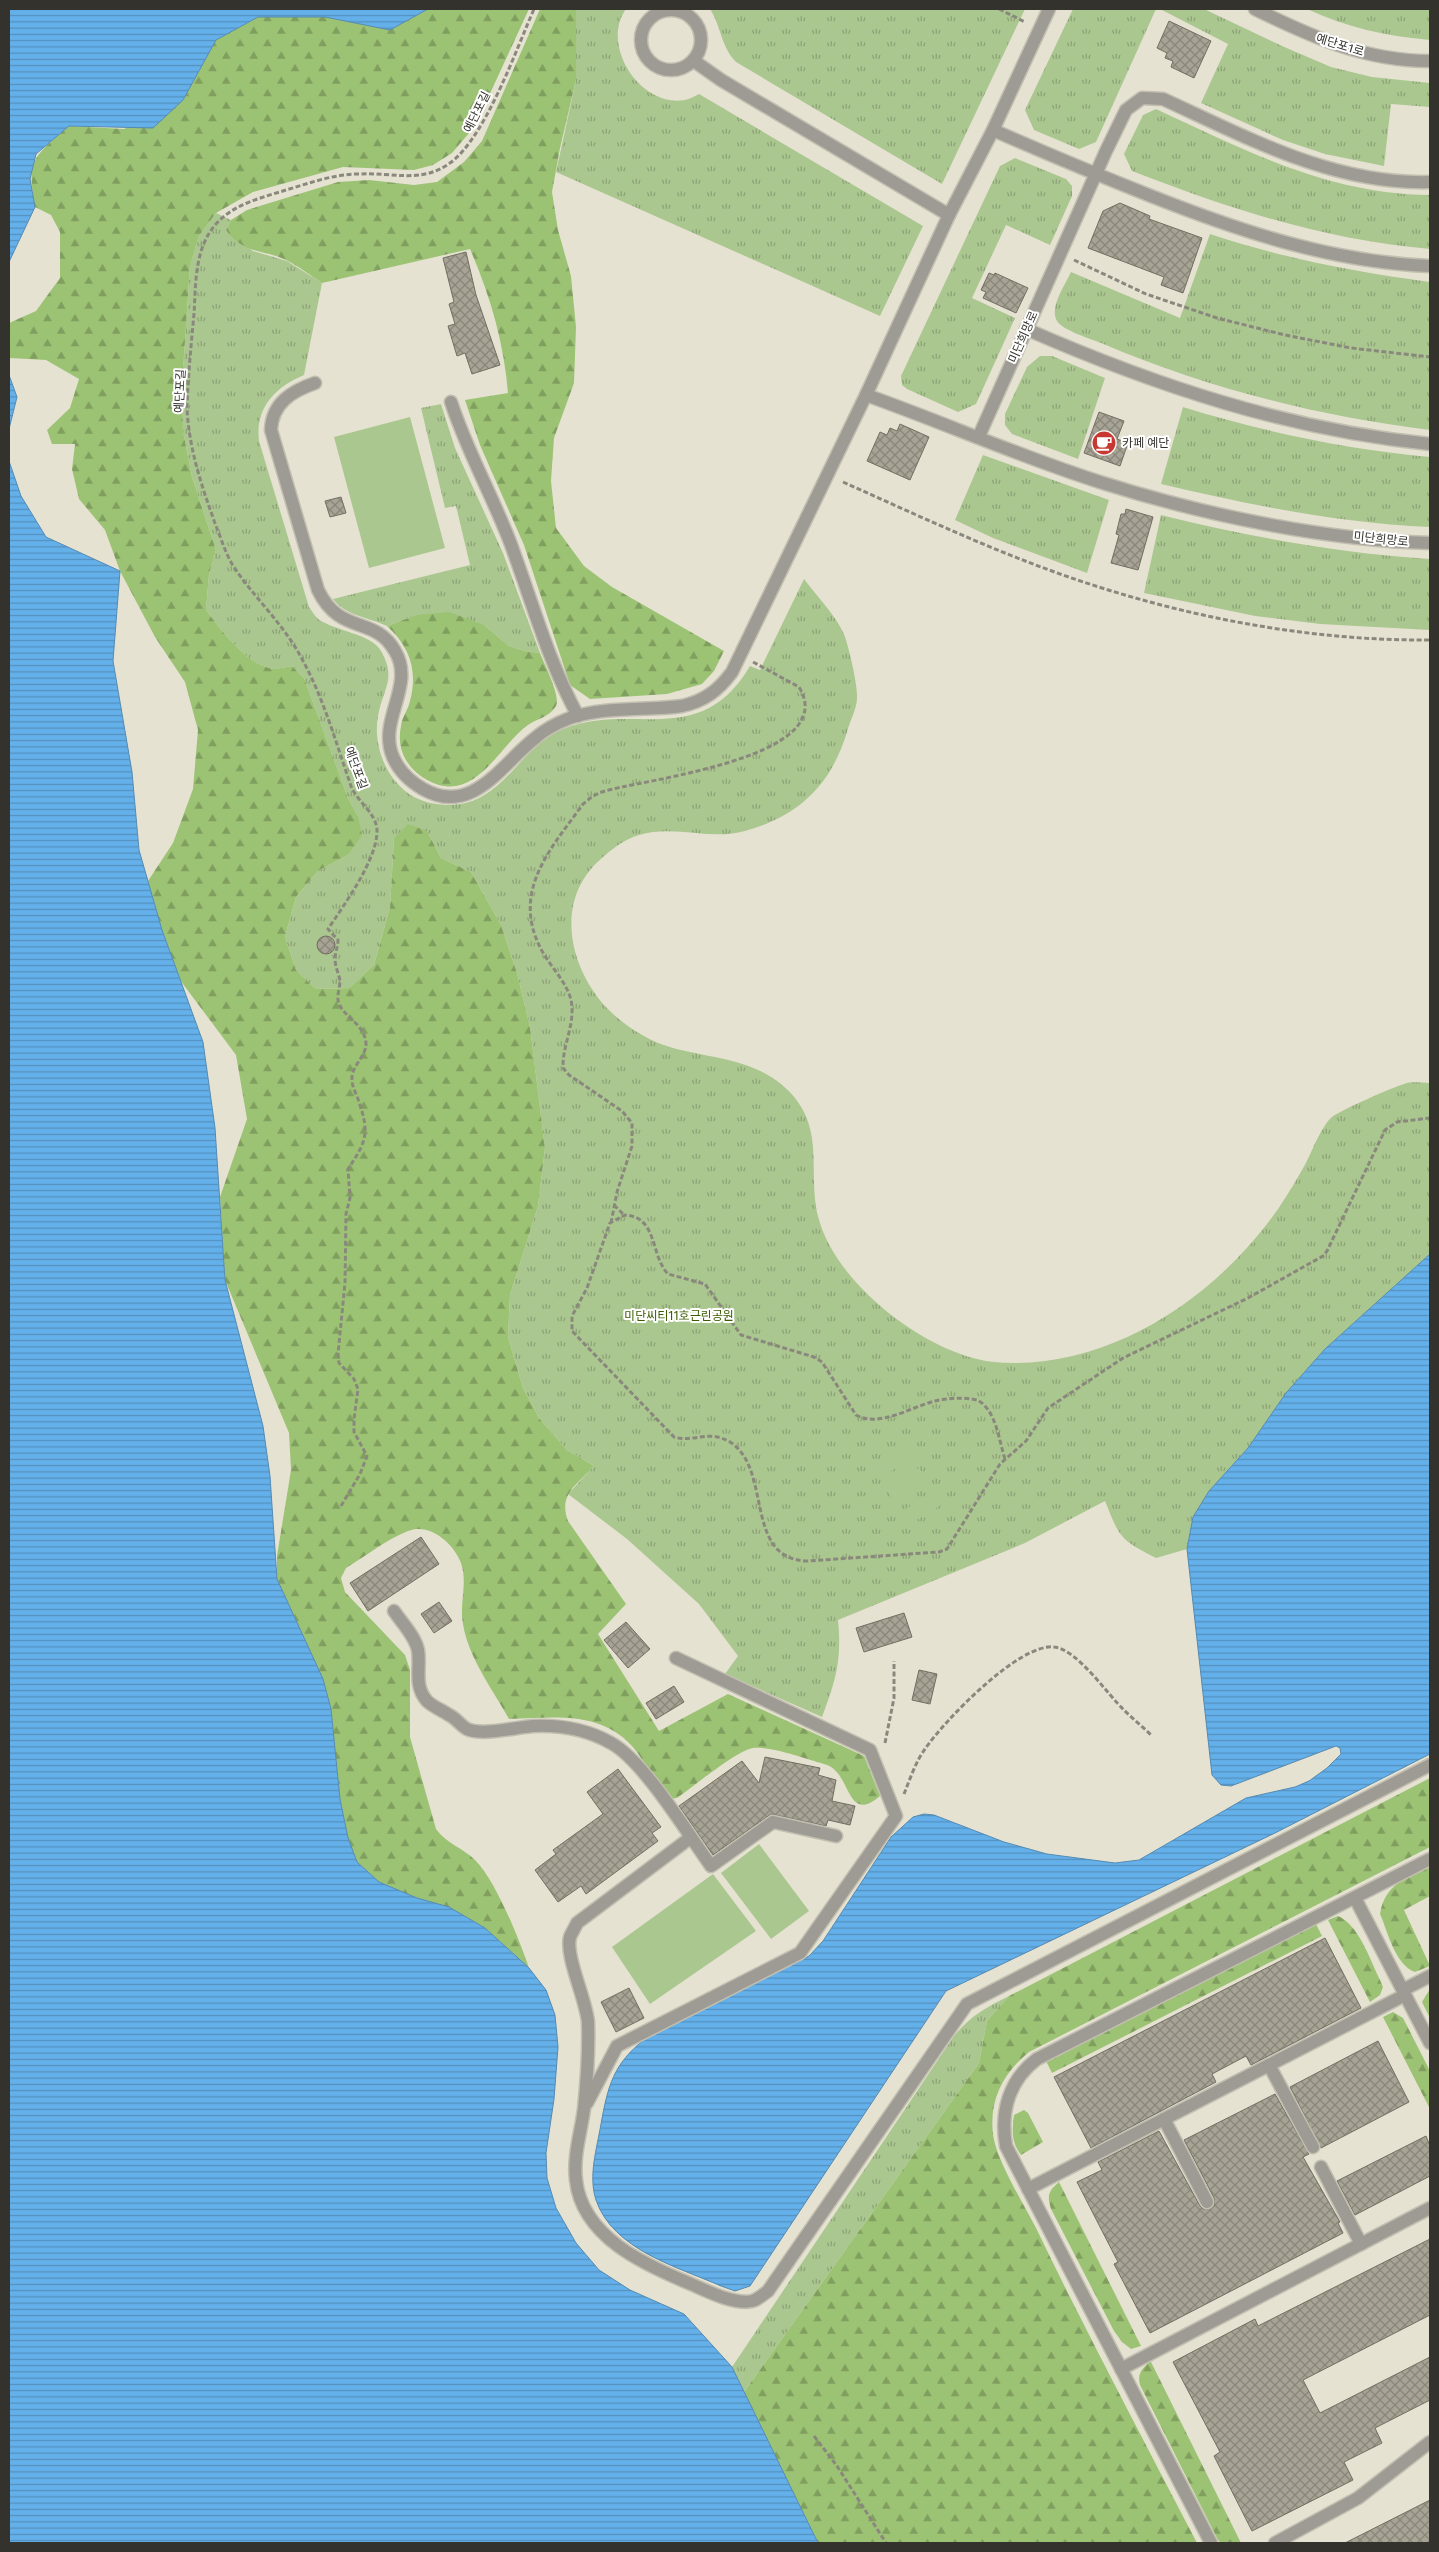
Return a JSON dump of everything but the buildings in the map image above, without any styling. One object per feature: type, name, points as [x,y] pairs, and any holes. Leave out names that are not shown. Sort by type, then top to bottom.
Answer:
[{"type":"street","points":[[316,383],[292,393],[276,409],[272,419],[272,438],[322,598],[335,615],[346,622],[374,630],[386,638],[395,650],[401,663],[402,679],[389,727],[388,742],[393,757],[402,772],[414,784],[429,792],[443,796],[458,796],[476,791],[490,781],[533,739],[551,727],[578,716],[696,703],[721,687],[740,655],[866,394],[949,214],[993,130],[1049,9]]},
{"type":"street","name":"예단포1로","points":[[1254,9],[1314,37],[1361,52],[1410,61],[1430,61]]},
{"type":"street","points":[[673,10],[684,12],[693,19],[699,29],[702,40],[700,51],[694,60],[683,68],[671,71],[659,68],[649,61],[642,50],[641,38],[644,26],[652,16],[662,11],[673,10]]},
{"type":"street","points":[[694,60],[721,80],[949,214]]},
{"type":"street","name":"미단희망로","points":[[1430,182],[1369,178],[1321,168],[1234,132],[1163,99],[1152,96],[1142,98],[1126,110],[979,436],[1020,454],[1104,483],[1229,516],[1328,534],[1430,543]]},
{"type":"street","points":[[993,130],[1096,174],[1241,231],[1339,256],[1394,265],[1430,266]]},
{"type":"street","points":[[1026,329],[1093,358],[1217,402],[1293,422],[1348,433],[1430,444]]},
{"type":"street","points":[[866,394],[979,436]]},
{"type":"street","points":[[451,402],[467,446],[510,542],[554,668],[578,716]]},
{"type":"street","points":[[394,1611],[414,1641],[418,1651],[418,1682],[420,1691],[434,1707],[452,1716],[468,1729],[480,1731],[535,1726],[564,1727],[590,1732],[613,1744],[630,1757],[644,1774],[711,1866],[773,1822],[836,1836]]},
{"type":"street","points":[[584,2109],[616,2046],[800,1953],[896,1816],[870,1750],[676,1658]]},
{"type":"street","points":[[690,1838],[577,1923],[570,1938],[571,1955],[588,2019],[589,2055],[584,2109],[575,2160],[576,2181],[582,2201],[594,2220],[611,2240],[628,2255],[725,2298],[752,2301],[768,2291],[967,2004],[1430,1765]]},
{"type":"street","points":[[1211,2543],[1006,2146],[1003,2128],[1008,2098],[1024,2068],[1037,2059],[1430,1859]]},
{"type":"street","points":[[1355,1898],[1430,2043]]},
{"type":"street","points":[[1028,2188],[1270,2065],[1430,1976]]},
{"type":"street","points":[[1270,2065],[1313,2147]]},
{"type":"street","points":[[1164,2119],[1207,2202]]},
{"type":"street","points":[[1321,2167],[1361,2244]]},
{"type":"street","points":[[1121,2369],[1430,2208]]},
{"type":"street","points":[[1274,2543],[1358,2498],[1430,2442]]},
{"type":"path","name":"예단포길","points":[[341,1506],[360,1474],[367,1456],[354,1432],[358,1388],[354,1379],[339,1363],[338,1354],[345,1283],[346,1214],[350,1198],[348,1169],[365,1142],[365,1121],[352,1080],[353,1068],[361,1058],[366,1045],[362,1032],[355,1020],[345,1012],[338,1001],[340,979],[334,961],[338,940],[328,929],[370,857],[377,830],[375,820],[352,790],[341,751],[315,683],[290,640],[232,564],[198,476],[188,429],[187,408],[197,268],[205,241],[212,229],[231,211],[261,198],[344,174],[375,173],[419,177],[434,174],[452,162],[474,138],[534,9]]},
{"type":"path","points":[[999,9],[1025,22]]},
{"type":"path","points":[[1073,260],[1146,294],[1217,318],[1285,335],[1351,348],[1430,357]]},
{"type":"path","points":[[842,482],[1042,568],[1146,601],[1249,625],[1334,635],[1430,640]]},
{"type":"path","points":[[753,662],[798,687],[803,695],[805,711],[796,727],[770,746],[735,761],[596,794],[582,804],[545,857],[536,874],[531,892],[533,931],[572,1003],[563,1068],[569,1075],[622,1111],[632,1123],[632,1146],[610,1223],[587,1288],[572,1316],[572,1331],[674,1437],[713,1436],[731,1443],[738,1450],[748,1466],[768,1534],[782,1554],[790,1558],[807,1561],[944,1552],[1005,1459],[1026,1441],[1048,1408],[1123,1358],[1248,1298],[1323,1256],[1385,1130],[1397,1122],[1430,1118]]},
{"type":"path","points":[[614,1204],[624,1215],[639,1218],[650,1229],[661,1263],[668,1274],[705,1284],[741,1335],[814,1357],[822,1362],[856,1414],[864,1419],[871,1419],[890,1416],[937,1401],[953,1398],[977,1400],[983,1402],[992,1416],[1005,1459]]},
{"type":"path","points":[[610,1223],[624,1215]]},
{"type":"path","points":[[896,1816],[924,1750],[951,1718],[982,1688],[1033,1651],[1054,1647],[1072,1656],[1096,1678],[1122,1709],[1152,1736]]},
{"type":"path","points":[[880,1774],[894,1698],[894,1661]]},
{"type":"path","points":[[814,2436],[837,2466],[886,2543]]},
{"type":"green space","points":[[428,9],[529,9],[470,132],[452,153],[433,165],[414,170],[343,167],[253,192],[216,213],[199,236],[190,265],[182,386],[183,431],[192,477],[216,550],[209,574],[206,610],[235,646],[254,661],[273,669],[292,666],[304,678],[348,798],[358,816],[362,835],[348,855],[318,871],[296,897],[285,937],[296,970],[316,989],[349,988],[374,965],[390,907],[394,838],[408,824],[427,831],[441,858],[471,872],[501,925],[517,973],[530,1027],[545,1148],[538,1206],[510,1295],[508,1337],[523,1388],[539,1418],[567,1450],[594,1466],[571,1490],[565,1504],[568,1521],[626,1604],[598,1634],[659,1731],[728,1694],[864,1756],[880,1796],[869,1803],[860,1804],[854,1801],[840,1776],[833,1768],[779,1751],[753,1748],[726,1762],[677,1798],[670,1799],[632,1746],[619,1734],[605,1726],[575,1719],[509,1719],[470,1649],[463,1624],[464,1578],[458,1556],[447,1542],[433,1532],[416,1529],[400,1534],[346,1568],[341,1578],[345,1592],[405,1655],[410,1670],[410,1737],[436,1829],[475,1860],[483,1869],[506,1911],[529,1968],[485,1928],[449,1907],[417,1898],[379,1882],[357,1862],[348,1838],[340,1799],[331,1709],[323,1679],[277,1579],[277,1556],[291,1470],[289,1433],[225,1280],[220,1197],[247,1119],[236,1055],[180,980],[162,930],[148,881],[173,843],[193,789],[198,730],[185,682],[155,637],[120,571],[105,530],[79,499],[72,469],[75,444],[52,444],[47,430],[70,408],[79,379],[46,360],[9,358],[9,323],[36,311],[60,278],[60,232],[51,215],[35,207],[32,178],[33,168],[40,152],[69,126],[124,129],[183,100],[216,40],[258,17],[325,17],[390,30]]},
{"type":"green space","points":[[540,9],[576,9],[576,80],[552,192],[558,230],[571,276],[576,327],[574,383],[554,438],[551,481],[556,528],[584,566],[612,587],[724,651],[714,671],[702,684],[667,694],[590,699],[570,685],[524,545],[480,445],[465,400],[508,393],[503,356],[495,320],[484,284],[470,249],[322,283],[288,261],[247,248],[233,238],[226,230],[231,220],[247,210],[338,182],[369,180],[414,185],[437,182],[464,162],[482,141]]},
{"type":"green space","points":[[576,9],[626,9],[619,24],[618,40],[621,56],[629,71],[640,84],[653,94],[668,100],[685,100],[699,94],[923,226],[880,316],[556,172],[576,80]]},
{"type":"green space","points":[[710,9],[1025,9],[942,184],[736,62],[727,50]]},
{"type":"green space","points":[[1073,9],[1156,9],[1096,142],[1079,149],[1034,130],[1025,110]]},
{"type":"green space","points":[[1160,9],[1204,9],[1331,67],[1372,77],[1430,83],[1430,107],[1391,104],[1384,166],[1325,154],[1283,140],[1201,103],[1228,44]]},
{"type":"green space","points":[[1307,9],[1430,9],[1430,40],[1367,30],[1322,16]]},
{"type":"green space","points":[[1156,109],[1256,154],[1322,178],[1357,187],[1393,193],[1430,195],[1430,249],[1352,238],[1278,221],[1205,198],[1132,171],[1124,154],[1143,115]]},
{"type":"green space","points":[[1015,158],[1066,179],[1072,186],[1072,196],[1050,245],[1006,225],[972,298],[1015,318],[976,404],[958,412],[907,389],[902,385],[901,376],[1000,166]]},
{"type":"green space","name":"미단씨티11호근린공원","points":[[216,213],[231,220],[226,230],[253,251],[287,261],[322,283],[304,375],[284,386],[269,400],[260,418],[259,441],[309,607],[318,619],[325,623],[362,637],[376,645],[386,661],[388,676],[378,716],[378,742],[388,771],[398,784],[414,797],[437,804],[451,805],[469,802],[484,795],[498,785],[534,748],[548,737],[563,729],[589,722],[614,719],[664,719],[687,716],[709,708],[730,692],[750,666],[760,670],[804,579],[838,623],[845,637],[851,658],[857,702],[840,751],[822,783],[797,807],[781,817],[745,831],[732,834],[652,832],[639,835],[619,844],[586,875],[576,894],[572,915],[572,936],[577,957],[585,977],[597,996],[612,1013],[626,1024],[649,1039],[665,1045],[730,1060],[757,1069],[781,1084],[796,1099],[805,1114],[810,1130],[813,1146],[815,1198],[818,1216],[827,1241],[843,1266],[863,1290],[887,1312],[940,1346],[968,1356],[994,1362],[1036,1362],[1077,1355],[1117,1341],[1155,1323],[1191,1299],[1223,1272],[1253,1242],[1285,1198],[1306,1163],[1321,1132],[1332,1117],[1366,1099],[1404,1084],[1413,1082],[1430,1083],[1430,1254],[1325,1349],[1286,1393],[1248,1448],[1209,1491],[1193,1517],[1187,1549],[1156,1558],[1135,1546],[1122,1536],[1118,1530],[1105,1501],[1025,1543],[838,1620],[839,1647],[837,1670],[822,1717],[725,1674],[738,1656],[699,1604],[627,1539],[568,1494],[594,1466],[567,1450],[539,1418],[523,1388],[508,1337],[510,1295],[538,1206],[545,1148],[530,1027],[517,973],[501,925],[471,872],[441,858],[427,831],[394,838],[390,907],[374,965],[349,988],[316,989],[296,970],[285,937],[296,897],[318,871],[348,855],[358,816],[348,798],[304,678],[292,666],[273,669],[254,661],[235,646],[206,610],[209,574],[216,550],[192,477],[183,431],[182,386],[190,264],[199,236]]},
{"type":"green space","points":[[1210,234],[1237,243],[1319,263],[1374,274],[1430,282],[1430,430],[1345,417],[1222,387],[1181,374],[1084,337],[1070,331],[1057,321],[1055,316],[1056,303],[1071,272],[1180,318]]},
{"type":"green space","points":[[1040,356],[1052,356],[1105,378],[1078,459],[1012,434],[1005,425],[1005,414],[1027,367]]},
{"type":"green space","points":[[441,404],[455,448],[503,553],[540,653],[509,646],[484,625],[416,615],[387,626],[351,613],[338,605],[333,599],[470,565],[456,506],[445,508],[421,408]]},
{"type":"green space","points":[[1183,407],[1275,432],[1367,449],[1430,457],[1430,527],[1362,522],[1295,512],[1161,484]]},
{"type":"green space","points":[[410,417],[445,548],[369,568],[334,437]]},
{"type":"green space","points":[[983,455],[1109,500],[1087,573],[993,538],[955,520]]},
{"type":"green space","points":[[1161,515],[1295,543],[1362,553],[1430,559],[1430,630],[1320,624],[1255,616],[1144,593]]},
{"type":"green space","points":[[449,612],[484,625],[509,646],[540,653],[554,688],[557,701],[556,706],[550,713],[528,725],[472,780],[459,785],[444,786],[427,780],[414,770],[405,758],[402,750],[400,734],[412,690],[412,670],[410,660],[401,642],[387,626],[416,615]]},
{"type":"green space","points":[[904,1444],[913,1458],[879,1478],[871,1465]]},
{"type":"green space","points":[[919,1468],[928,1481],[894,1502],[886,1488]]},
{"type":"green space","points":[[933,1492],[941,1505],[907,1526],[899,1513]]},
{"type":"green space","points":[[1430,1778],[1430,1847],[1029,2052],[1005,2078],[996,2099],[992,2122],[995,2145],[999,2157],[1197,2543],[818,2543],[744,2392],[979,2063],[987,2021],[1009,1996]]},
{"type":"green space","points":[[759,1844],[809,1911],[771,1939],[721,1873]]},
{"type":"green space","points":[[1430,1866],[1430,1896],[1404,1910],[1430,1966],[1415,1972],[1402,1963],[1397,1955],[1380,1914],[1386,1896],[1391,1889],[1405,1879]]},
{"type":"green space","points":[[713,1874],[756,1931],[650,2004],[612,1947]]},
{"type":"green space","points":[[1338,1916],[1352,1927],[1358,1935],[1383,1987],[1380,1995],[1370,2002],[1328,1920]]},
{"type":"green space","points":[[1316,1924],[1322,1936],[1052,2073],[1046,2061]]},
{"type":"green space","points":[[1430,1989],[1430,2018],[1422,2002]]},
{"type":"green space","points":[[1009,1996],[987,2021],[979,2063],[744,2392],[732,2367],[954,2036],[979,2013]]},
{"type":"green space","points":[[1393,2012],[1403,2018],[1430,2071],[1430,2109],[1383,2017]]},
{"type":"green space","points":[[1024,2110],[1028,2113],[1043,2142],[1021,2155],[1014,2141],[1013,2126],[1014,2115]]},
{"type":"green space","points":[[1059,2182],[1141,2346],[1131,2349],[1122,2342],[1114,2331],[1051,2209],[1049,2194]]},
{"type":"green space","points":[[1151,2361],[1241,2543],[1221,2543],[1218,2540],[1140,2385],[1139,2378],[1141,2372]]},
{"type":"water","points":[[9,9],[428,9],[390,30],[325,17],[258,17],[216,40],[183,100],[153,128],[69,126],[36,154],[30,179],[35,207],[9,262]]},
{"type":"water","points":[[9,375],[17,397],[9,429]]},
{"type":"water","points":[[9,461],[21,496],[46,537],[120,571],[113,661],[132,772],[139,850],[162,930],[203,1042],[215,1128],[225,1280],[263,1426],[270,1476],[277,1579],[323,1679],[331,1709],[340,1799],[348,1838],[357,1862],[379,1882],[417,1898],[449,1907],[485,1928],[529,1968],[546,1990],[555,2015],[558,2047],[554,2099],[546,2153],[547,2178],[556,2208],[576,2243],[599,2270],[630,2290],[684,2314],[732,2367],[818,2543],[9,2543]]},
{"type":"water","points":[[1430,1254],[1430,1754],[1275,1833],[946,1991],[750,2286],[735,2291],[721,2286],[649,2255],[617,2232],[604,2217],[596,2200],[593,2172],[606,2098],[614,2077],[626,2057],[645,2039],[809,1956],[823,1941],[891,1837],[913,1817],[924,1814],[934,1815],[1004,1842],[1047,1854],[1115,1863],[1139,1860],[1246,1798],[1295,1787],[1309,1781],[1327,1768],[1341,1754],[1340,1748],[1336,1746],[1231,1786],[1221,1785],[1212,1775],[1187,1549],[1193,1517],[1209,1491],[1248,1448],[1286,1393],[1325,1349]]},
{"type":"place","name":"카페 예단","points":[[1104,443]]}]
